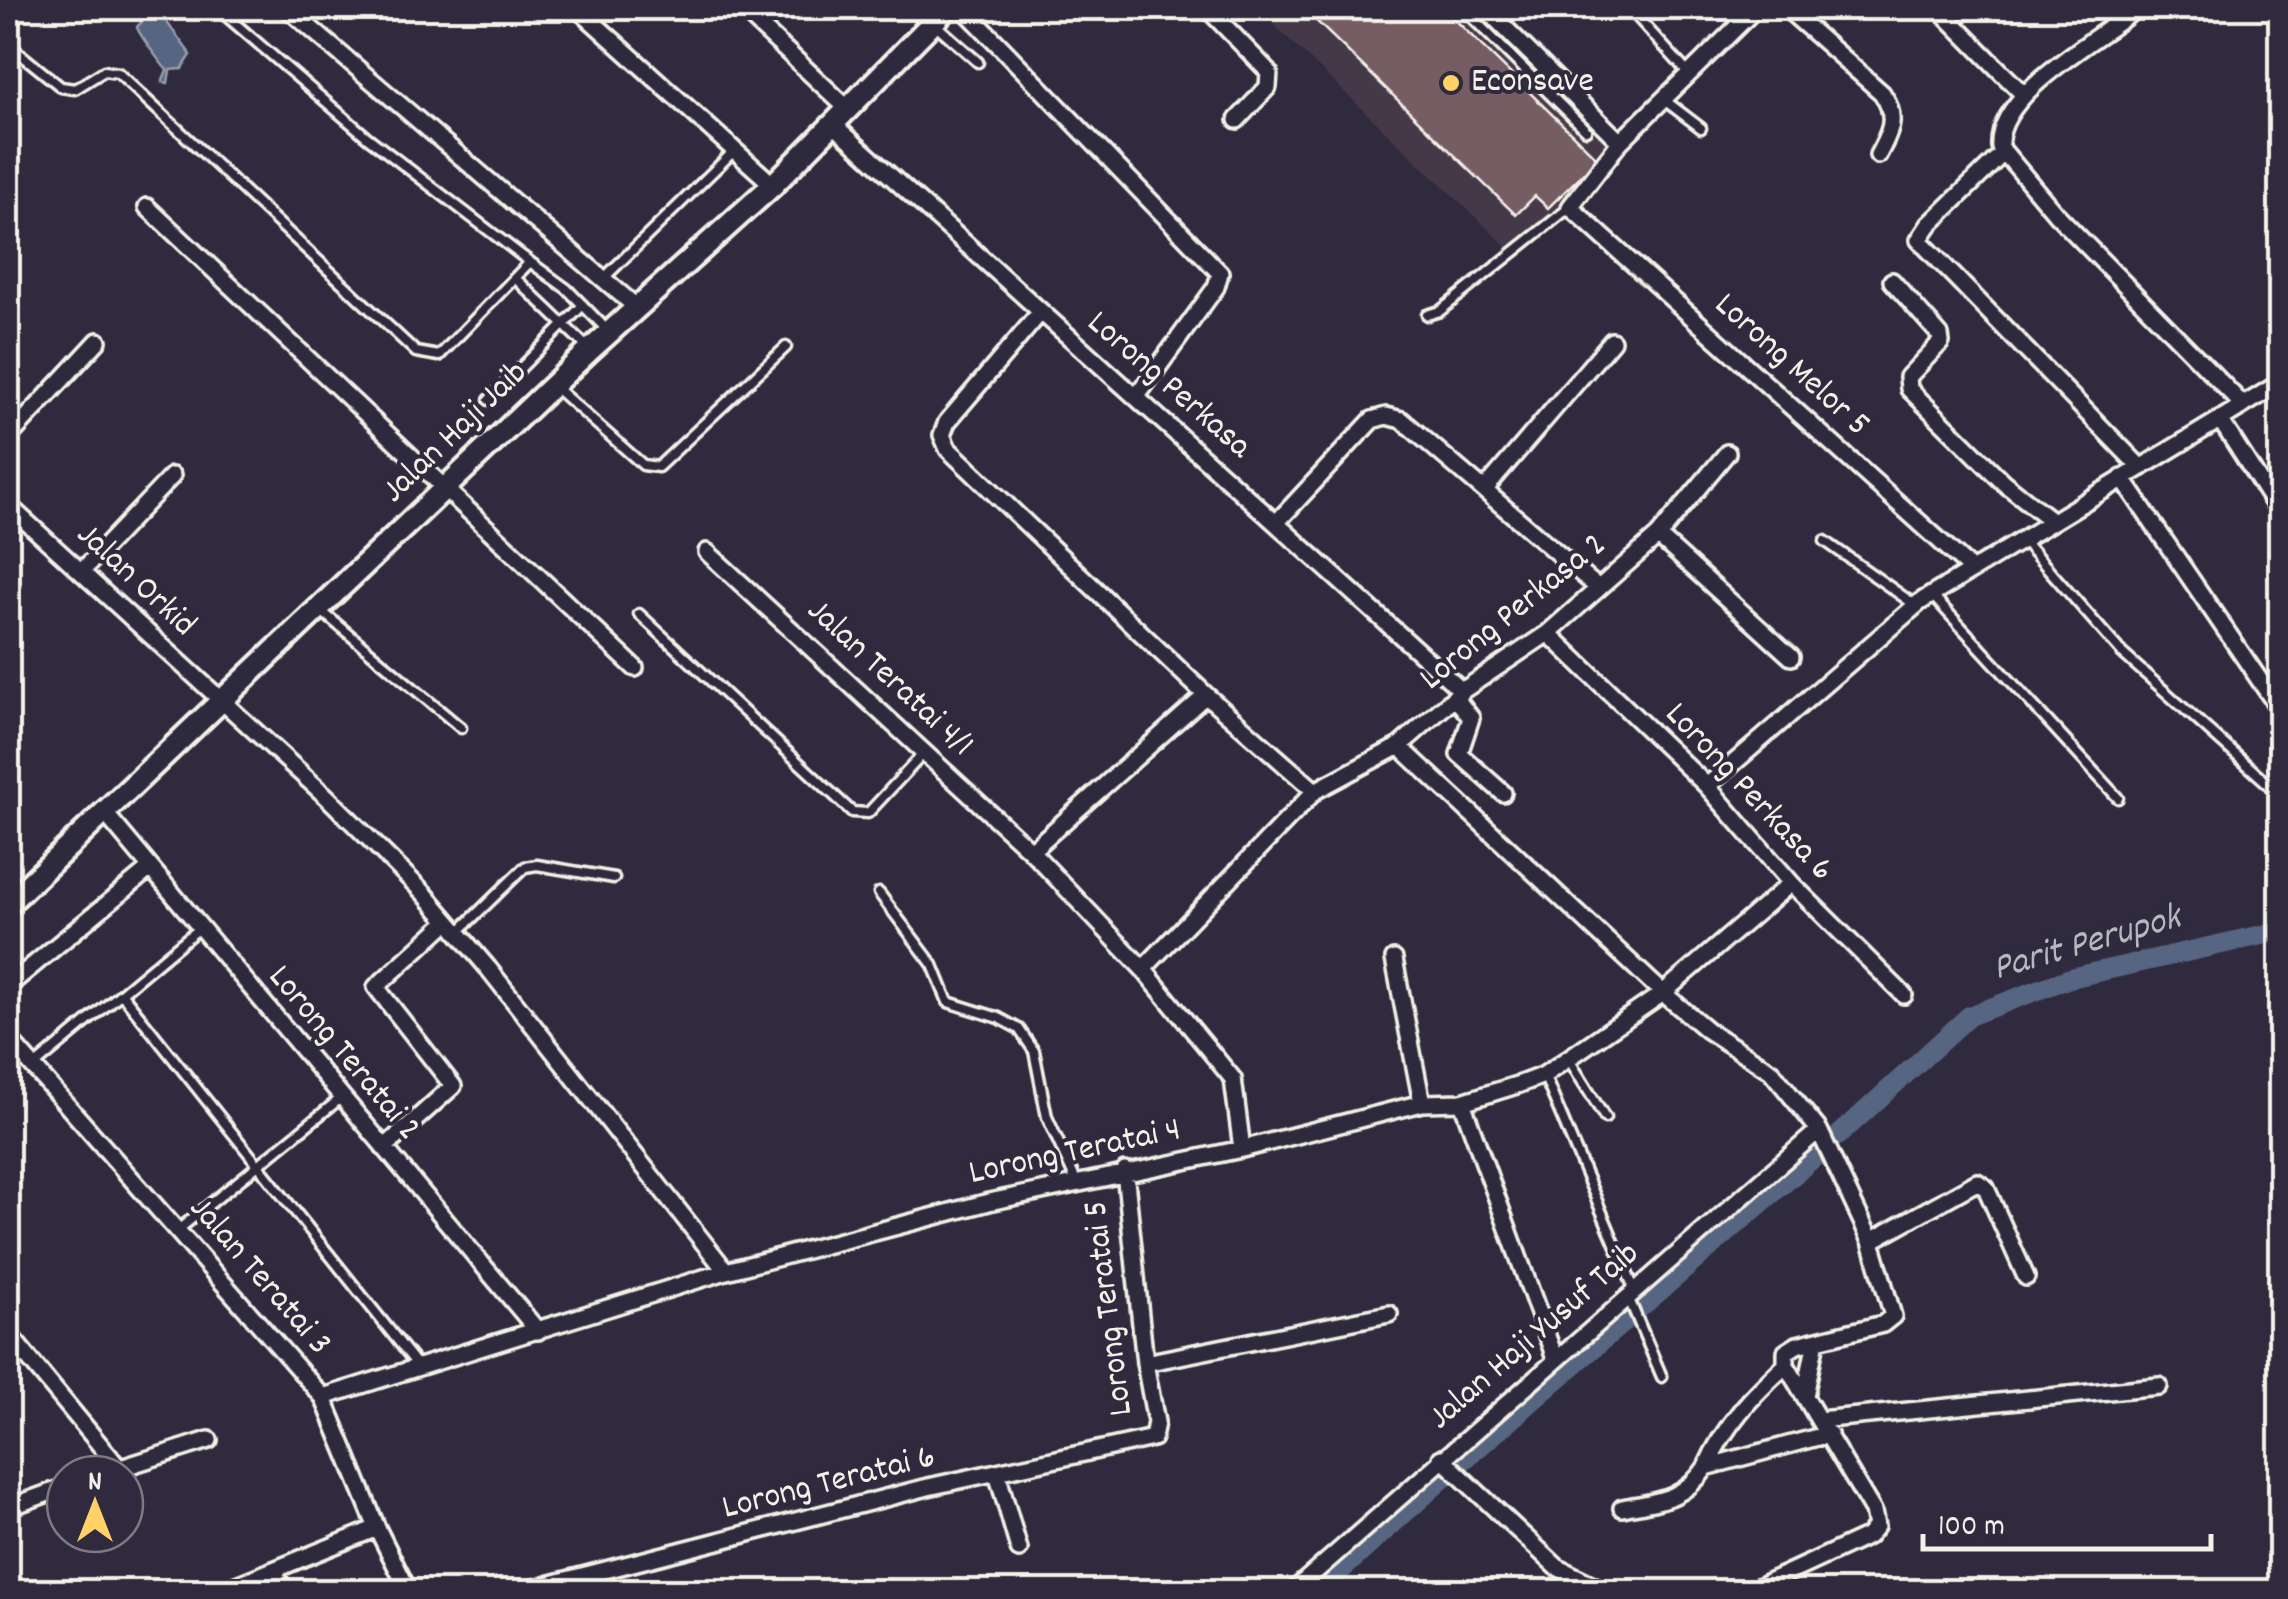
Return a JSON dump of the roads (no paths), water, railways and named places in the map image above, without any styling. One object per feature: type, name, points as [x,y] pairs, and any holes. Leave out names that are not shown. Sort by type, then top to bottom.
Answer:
[{"type":"street","points":[[287,8],[636,307]]},
{"type":"street","points":[[578,8],[773,184]]},
{"type":"street","points":[[740,8],[849,110]]},
{"type":"street","points":[[914,8],[940,15]]},
{"type":"street","points":[[963,8],[1220,273],[1216,287],[1137,396]]},
{"type":"street","points":[[1207,8],[1269,72],[1268,87],[1237,120]]},
{"type":"street","points":[[1486,8],[1620,142]]},
{"type":"street","points":[[1786,8],[1882,93],[1891,106],[1891,132],[1878,155]]},
{"type":"street","points":[[1938,8],[2023,94]]},
{"type":"street","points":[[1570,208],[1620,142],[1750,10]]},
{"type":"street","points":[[2125,11],[2023,94],[2002,122],[2002,154],[2243,405]]},
{"type":"street","name":"Jalan Haji Jaib","points":[[8,904],[590,350],[773,184],[940,15]]},
{"type":"street","name":"Lorong Perkasa","points":[[834,125],[1039,314],[1277,522],[1459,694]]},
{"type":"street","points":[[2002,154],[1929,225],[1919,240],[2141,468]]},
{"type":"street","points":[[146,208],[447,486],[635,668]]},
{"type":"street","name":"Lorong Melor 5","points":[[1570,208],[1972,569]]},
{"type":"street","points":[[1892,280],[1940,335],[1941,342],[1908,377],[1909,389],[2004,483],[2051,520]]},
{"type":"street","points":[[1039,314],[947,422],[942,434],[948,448],[1206,695],[1316,791]]},
{"type":"street","points":[[8,438],[98,341]]},
{"type":"street","points":[[1485,488],[1612,341]]},
{"type":"street","points":[[1707,786],[1932,594],[2280,383]]},
{"type":"street","points":[[1277,522],[1372,420],[1386,416],[1402,420],[1597,587]]},
{"type":"street","points":[[2221,420],[2280,513]]},
{"type":"street","name":"Lorong Perkasa 2","points":[[1143,969],[1316,791],[1399,746],[1459,694],[1548,633],[1658,536],[1728,453]]},
{"type":"street","points":[[82,571],[172,476]]},
{"type":"street","points":[[2122,478],[2280,710]]},
{"type":"street","name":"Jalan Orkid","points":[[8,504],[327,797],[453,927],[726,1271]]},
{"type":"street","points":[[1658,536],[1792,658]]},
{"type":"street","name":"Jalan Teratai 4/1","points":[[707,552],[1031,851],[1143,969],[1233,1079],[1242,1149]]},
{"type":"street","name":"Lorong Perkasa 6","points":[[1548,633],[1707,786],[1791,884],[1904,995]]},
{"type":"street","points":[[1459,694],[1471,718],[1459,754],[1503,793]]},
{"type":"street","points":[[1031,851],[1206,695]]},
{"type":"street","points":[[1399,746],[1663,994],[1707,1030],[1770,1071],[1819,1130],[1871,1241],[1894,1316],[1883,1324],[1786,1352],[1786,1365],[1873,1511],[1876,1526],[1868,1536],[1747,1592]]},
{"type":"street","name":"Lorong Teratai 2","points":[[104,813],[538,1331]]},
{"type":"street","points":[[8,986],[148,870]]},
{"type":"street","name":"Lorong Teratai 4","points":[[323,1397],[726,1271],[1076,1181],[1242,1149],[1422,1104],[1462,1102],[1544,1075],[1663,994],[1791,884]]},
{"type":"street","points":[[384,1148],[453,1086],[376,988],[453,927]]},
{"type":"street","points":[[1394,960],[1422,1104]]},
{"type":"street","name":"Jalan Teratai 3","points":[[8,1038],[323,1397],[376,1528],[408,1592]]},
{"type":"street","points":[[1462,1102],[1555,1358]]},
{"type":"street","name":"Jalan Haji Yusuf Taib","points":[[1292,1592],[1819,1130]]},
{"type":"street","name":"Lorong Teratai 5","points":[[1125,1171],[1145,1363],[1156,1422],[1153,1438]]},
{"type":"street","points":[[1871,1241],[1977,1182],[1986,1188],[2026,1277]]},
{"type":"street","points":[[1145,1363],[1389,1314]]},
{"type":"street","points":[[8,1334],[107,1454]]},
{"type":"street","points":[[1805,1396],[1816,1341]]},
{"type":"street","points":[[1622,1508],[1674,1499],[1693,1486],[1738,1410],[1786,1365]]},
{"type":"street","points":[[1819,1420],[2159,1386]]},
{"type":"street","points":[[1706,1466],[1829,1434]]},
{"type":"street","name":"Lorong Teratai 6","points":[[531,1590],[1153,1438]]},
{"type":"street","points":[[145,1460],[209,1440]]},
{"type":"street","points":[[1441,1458],[1557,1567],[1607,1592]]},
{"type":"street","points":[[998,1473],[1019,1549]]},
{"type":"street","points":[[21,1504],[45,1495]]},
{"type":"street","points":[[218,1592],[376,1528]]},
{"type":"street","points":[[273,1570],[285,1592]]},
{"type":"lane","points":[[217,8],[367,137],[584,305],[610,332]]},
{"type":"lane","points":[[1462,8],[1586,130]]},
{"type":"lane","points":[[1629,8],[1689,74]]},
{"type":"lane","points":[[940,15],[978,62]]},
{"type":"lane","points":[[8,44],[61,87],[75,89],[104,71],[118,73],[416,352],[438,356],[530,262]]},
{"type":"lane","points":[[1663,100],[1700,128]]},
{"type":"lane","points":[[603,279],[737,148]]},
{"type":"lane","points":[[1427,315],[1440,310],[1570,208]]},
{"type":"lane","points":[[515,278],[590,350]]},
{"type":"lane","points":[[489,400],[584,305]]},
{"type":"lane","points":[[553,385],[643,465],[658,467],[786,347]]},
{"type":"lane","points":[[2022,538],[2122,653],[2274,789]]},
{"type":"lane","points":[[1825,541],[1915,606]]},
{"type":"lane","points":[[1932,594],[2118,798]]},
{"type":"lane","points":[[319,609],[461,728]]},
{"type":"lane","points":[[639,614],[852,812],[868,813],[924,753]]},
{"type":"lane","points":[[453,927],[524,867],[538,865],[614,878]]},
{"type":"lane","points":[[879,893],[933,965],[948,1002],[999,1018],[1019,1030],[1034,1051],[1047,1117],[1076,1181]]},
{"type":"lane","points":[[33,1067],[198,929]]},
{"type":"lane","points":[[122,994],[419,1368]]},
{"type":"lane","points":[[1568,1058],[1605,1118]]},
{"type":"lane","points":[[1544,1075],[1662,1376]]},
{"type":"lane","points":[[178,1230],[341,1098]]},
{"type":"water","points":[[147,16],[166,21],[191,55],[182,69],[170,70],[168,83],[162,82],[167,70],[137,27]]},
{"type":"waterway","name":"Parit Perupok","points":[[1838,1136],[1969,1016],[2070,978],[2280,931]]},
{"type":"waterway","name":"Parit Perupok","points":[[1464,1460],[1825,1148]]},
{"type":"waterway","name":"Parit Perupok","points":[[1317,1592],[1449,1473]]},
{"type":"place","name":"Econsave","points":[[1451,83]]}]
